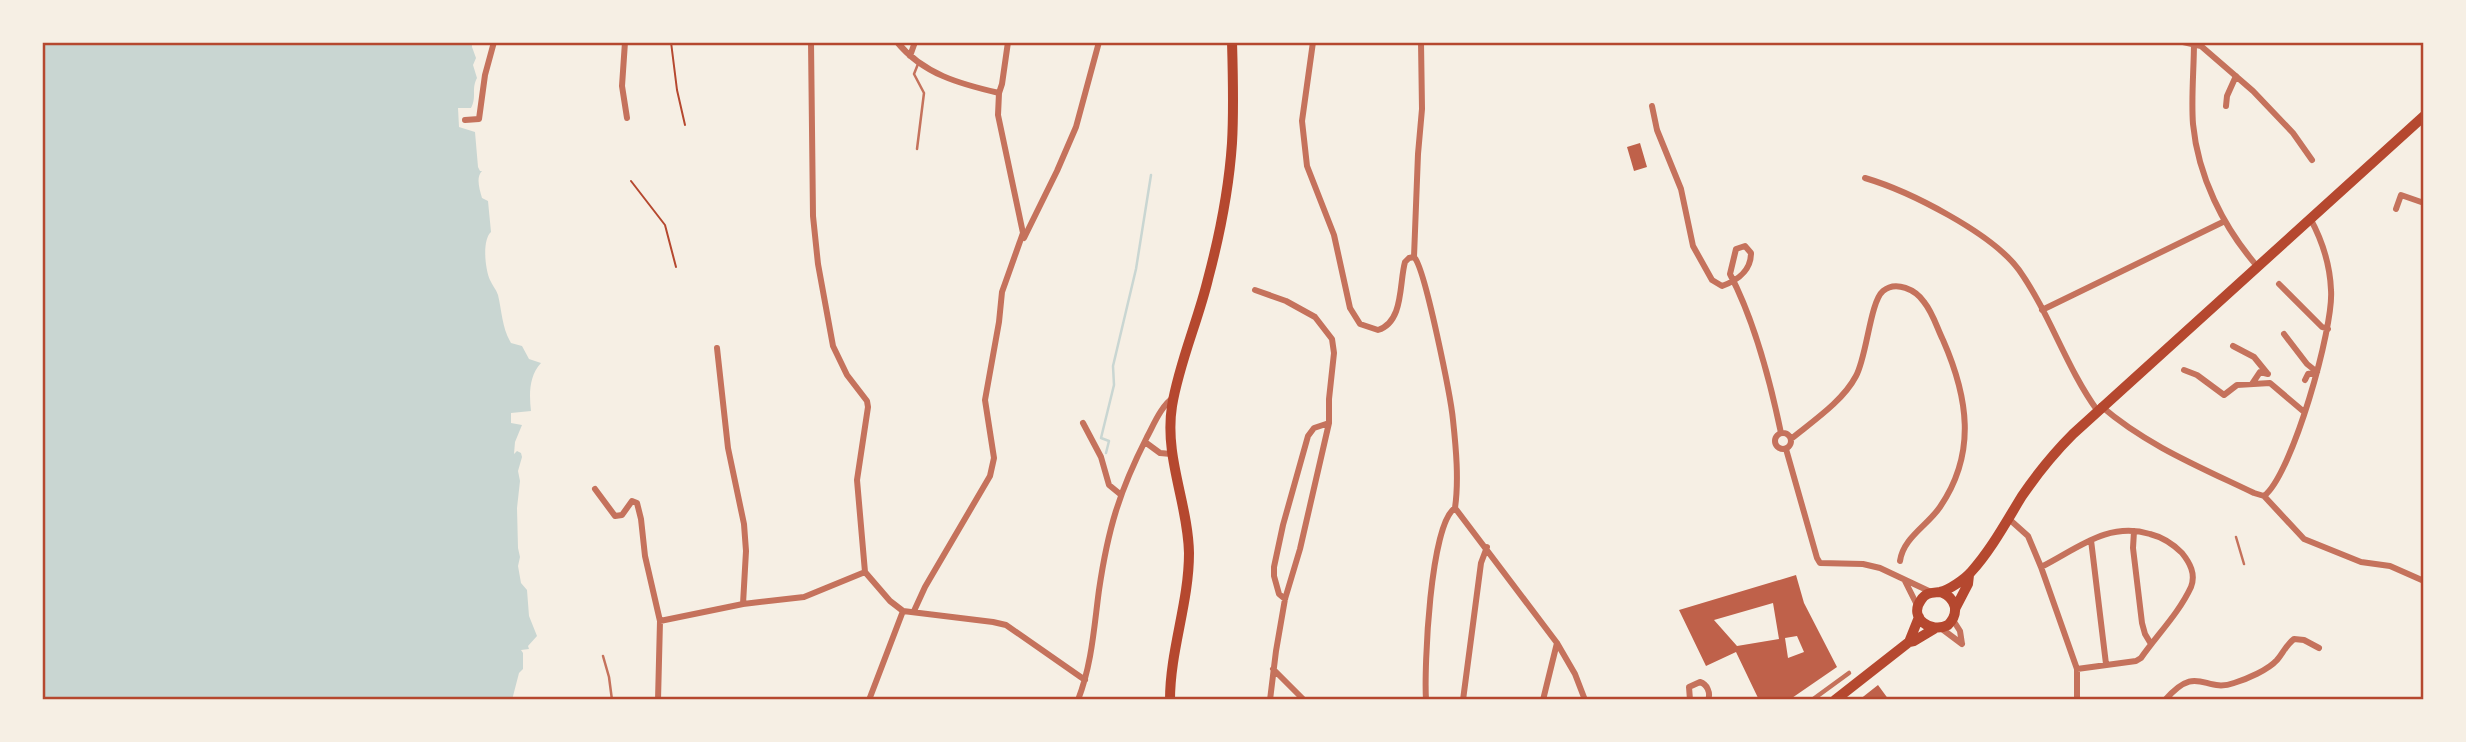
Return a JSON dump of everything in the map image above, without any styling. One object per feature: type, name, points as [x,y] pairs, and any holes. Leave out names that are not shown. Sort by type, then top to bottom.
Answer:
[{"type":"main road","points":[[1170,700],[1189,557],[1185,516],[1171,454],[1170,428],[1174,397],[1208,280],[1226,192],[1232,143],[1235,42]]},
{"type":"main road","points":[[1909,642],[1923,597],[1969,575],[2044,467],[2099,408],[2424,117]]},
{"type":"main road","points":[[1835,700],[1909,642],[1953,620],[1969,575]]},
{"type":"main road","points":[[1936,592],[1951,598],[1955,609]]},
{"type":"main road","points":[[1918,612],[1924,625],[1938,629]]},
{"type":"street","points":[[465,120],[479,119],[485,75],[494,42]]},
{"type":"street","points":[[625,42],[622,86],[627,118]]},
{"type":"street","points":[[811,42],[813,216],[818,264],[832,346],[837,358],[867,401],[868,407],[857,480],[865,572],[890,601],[903,611],[1006,625],[1085,680]]},
{"type":"street","points":[[897,42],[918,64],[956,82],[999,93]]},
{"type":"street","points":[[910,56],[915,42]]},
{"type":"street","points":[[1008,42],[998,115],[1021,220],[1022,238]]},
{"type":"street","points":[[914,611],[925,586],[990,476],[994,458],[985,400],[995,352],[1002,292],[1022,238],[1032,223],[1071,139],[1099,42]]},
{"type":"street","points":[[1313,42],[1303,106],[1304,151],[1334,235],[1350,308],[1360,324],[1378,330],[1388,324],[1398,304],[1405,262],[1414,257]]},
{"type":"street","points":[[1422,42],[1422,109],[1414,257],[1419,263],[1431,310],[1453,418],[1455,508],[1557,643],[1575,674],[1585,700]]},
{"type":"street","points":[[2183,42],[2199,43],[2236,76],[2272,109],[2312,160]]},
{"type":"street","points":[[2199,43],[2193,124],[2199,157],[2225,221],[2257,266]]},
{"type":"street","points":[[2226,106],[2227,96],[2236,76]]},
{"type":"street","points":[[1652,106],[1657,130],[1681,189],[1693,246],[1715,284],[1722,286],[1735,281],[1742,276],[1751,260],[1750,250],[1739,246],[1733,254],[1730,274],[1735,281],[1768,380],[1781,433]]},
{"type":"street","points":[[1865,178],[1925,204],[1994,246],[2019,271],[2081,386],[2099,408],[2169,453],[2264,496],[2304,539],[2361,562],[2390,566],[2424,581]]},
{"type":"street","points":[[2396,209],[2401,195],[2424,203]]},
{"type":"street","points":[[2264,496],[2282,468],[2304,411],[2328,329],[2332,290],[2320,236],[2311,218]]},
{"type":"street","points":[[2042,310],[2225,221]]},
{"type":"street","points":[[2278,284],[2322,327],[2328,329]]},
{"type":"street","points":[[1786,449],[1791,444],[1791,439],[1851,385],[1862,364],[1876,301],[1883,291],[1901,286],[1921,298],[1931,314],[1954,368],[1964,400],[1966,432],[1959,467],[1951,488],[1935,514],[1902,549],[1900,561]]},
{"type":"street","points":[[1255,290],[1306,311],[1322,325],[1332,339],[1334,353],[1329,423],[1300,550],[1285,599],[1270,700]]},
{"type":"street","points":[[2284,334],[2307,364],[2317,372]]},
{"type":"street","points":[[2233,346],[2253,358],[2267,373],[2270,383],[2304,411]]},
{"type":"street","points":[[717,348],[728,448],[744,524],[746,551],[743,604]]},
{"type":"street","points":[[2184,370],[2197,375],[2224,395],[2237,385],[2270,383]]},
{"type":"street","points":[[2252,384],[2260,372],[2267,373]]},
{"type":"street","points":[[2305,380],[2308,374],[2317,372]]},
{"type":"street","points":[[1078,700],[1089,665],[1107,546],[1120,494],[1166,404],[1174,397]]},
{"type":"street","points":[[1083,423],[1101,457],[1109,485],[1120,494]]},
{"type":"street","points":[[1285,599],[1279,594],[1274,576],[1283,525],[1308,436],[1314,428],[1329,423]]},
{"type":"street","points":[[1786,449],[1779,448],[1776,437],[1781,433],[1787,434],[1791,439]]},
{"type":"street","points":[[1145,442],[1160,453],[1171,454]]},
{"type":"street","points":[[1786,449],[1820,563],[1871,566],[1936,592]]},
{"type":"street","points":[[595,489],[609,511],[617,517],[622,515],[632,501],[638,505],[645,556],[660,621],[658,700]]},
{"type":"street","points":[[1426,700],[1424,676],[1437,553],[1445,519],[1455,508]]},
{"type":"street","points":[[2009,519],[2028,536],[2041,567],[2077,669],[2077,700]]},
{"type":"street","points":[[2041,567],[2091,540],[2121,530],[2154,535],[2167,541],[2184,556],[2193,574],[2191,587],[2136,661],[2077,669]]},
{"type":"street","points":[[2134,531],[2133,548],[2142,623],[2151,644]]},
{"type":"street","points":[[2091,540],[2106,664]]},
{"type":"street","points":[[1463,700],[1482,563],[1487,547]]},
{"type":"street","points":[[660,621],[743,604],[804,597],[865,572]]},
{"type":"street","points":[[1905,581],[1918,612]]},
{"type":"street","points":[[869,700],[903,611]]},
{"type":"street","points":[[1938,629],[1962,644],[1960,631],[1953,620]]},
{"type":"street","points":[[2165,700],[2186,682],[2225,685],[2245,678],[2274,663],[2294,639],[2304,640],[2319,648]]},
{"type":"street","points":[[1543,700],[1557,643]]},
{"type":"street","points":[[1273,669],[1304,700]]},
{"type":"street","points":[[1812,700],[1849,673]]},
{"type":"street","points":[[1690,700],[1689,687],[1700,682],[1705,685],[1709,694],[1708,700]]},
{"type":"lane","points":[[917,149],[923,93],[914,74],[918,64]]},
{"type":"lane","points":[[2236,537],[2244,564]]},
{"type":"lane","points":[[603,656],[610,677],[611,700]]},
{"type":"path","points":[[671,42],[685,125]]},
{"type":"path","points":[[631,181],[665,225],[676,267]]},
{"type":"shaded area","points":[[42,42],[472,42],[476,58],[473,65],[477,78],[474,100],[471,108],[458,108],[459,127],[475,132],[478,167],[482,171],[479,187],[482,198],[488,201],[491,232],[485,248],[487,269],[498,295],[504,326],[511,343],[522,346],[529,359],[541,363],[531,386],[531,411],[511,413],[511,423],[522,425],[515,442],[514,454],[517,451],[522,457],[518,471],[518,566],[521,583],[527,590],[529,616],[537,636],[528,646],[529,649],[521,650],[523,669],[519,673],[512,700],[42,700]]},
{"type":"building","points":[[1640,143],[1647,167],[1634,171],[1627,147]]},
{"type":"building","points":[[1796,575],[1804,603],[1837,667],[1789,700],[1759,700],[1736,652],[1706,666],[1679,610]],"holes":[[[1773,603],[1779,639],[1737,646],[1714,620]],[[1797,636],[1804,652],[1788,658],[1785,638]]]},
{"type":"building","points":[[1878,685],[1889,700],[1859,700]]},
{"type":"waterway","points":[[1106,453],[1109,441],[1101,438],[1114,385],[1113,366],[1136,269],[1151,175]]}]
